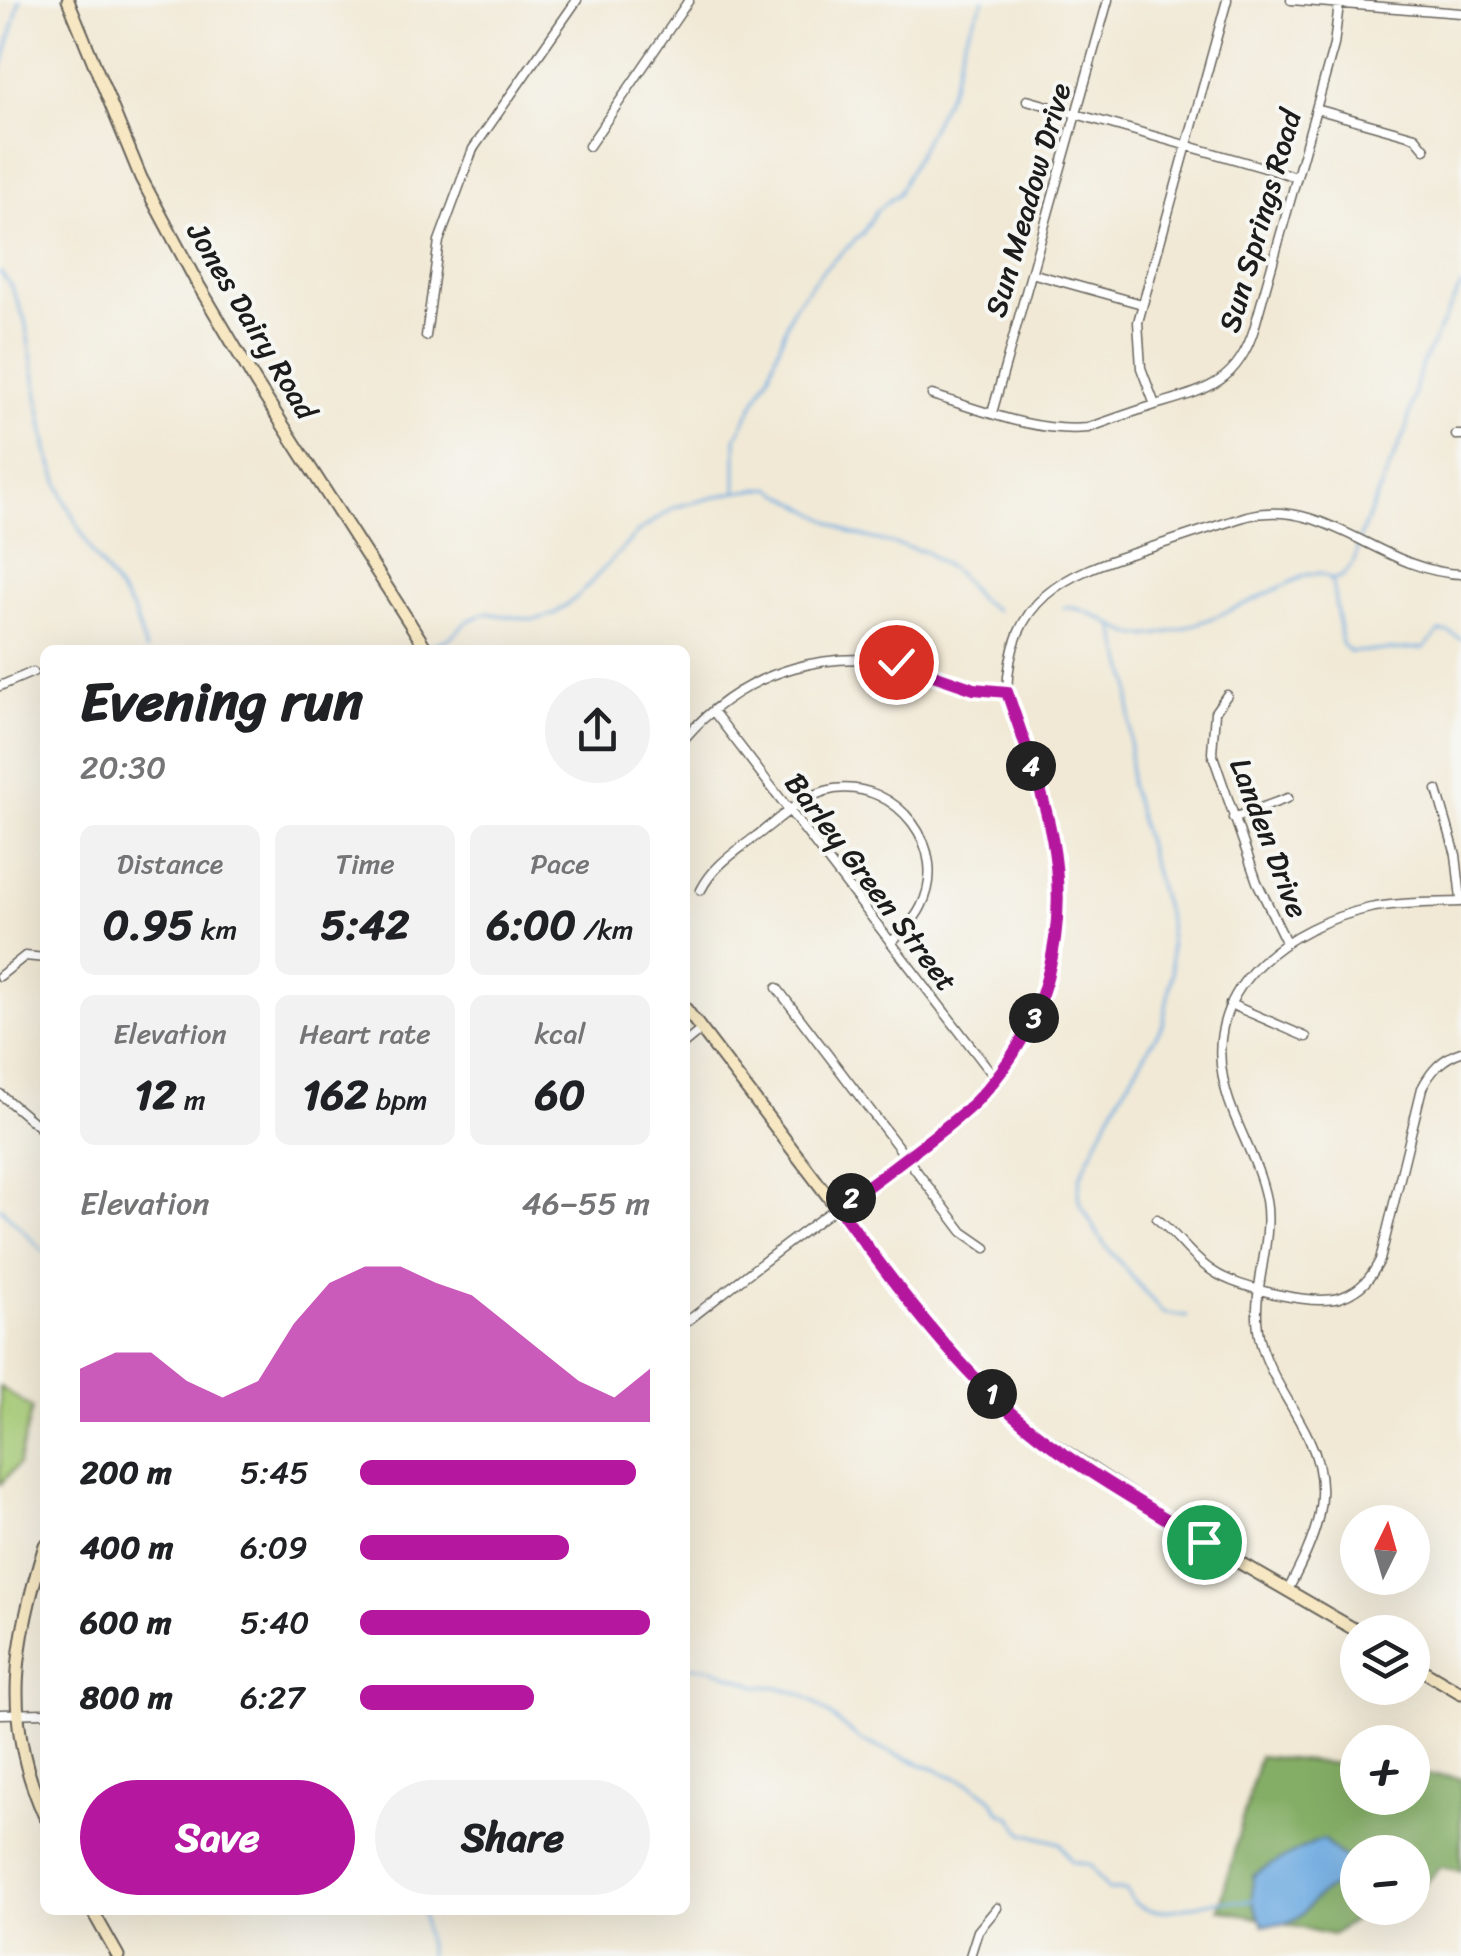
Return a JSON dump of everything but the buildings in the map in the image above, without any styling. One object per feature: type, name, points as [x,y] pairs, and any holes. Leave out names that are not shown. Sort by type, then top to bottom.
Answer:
[{"type":"street","name":"Jones Dairy Road","points":[[68,0],[141,178],[196,281],[256,383],[423,645]]},
{"type":"street","points":[[426,336],[438,242],[473,149],[577,0]]},
{"type":"street","points":[[589,146],[689,0]]},
{"type":"street","name":"Sun Meadow Drive","points":[[992,413],[1108,0]]},
{"type":"street","points":[[1156,405],[1136,335],[1227,0]]},
{"type":"street","points":[[1291,0],[1461,13]]},
{"type":"street","name":"Sun Springs Road","points":[[932,395],[1051,428],[1071,429],[1088,428],[1201,392],[1222,380],[1240,360],[1254,329],[1334,45],[1339,4]]},
{"type":"street","points":[[1027,100],[1297,177]]},
{"type":"street","points":[[1316,109],[1414,137],[1426,149]]},
{"type":"street","points":[[1031,273],[1142,304]]},
{"type":"street","points":[[690,1318],[956,1120],[996,1078],[1022,1043],[1041,1004],[1054,953],[1057,918],[1047,816],[1007,692],[1010,652],[1028,613],[1042,596],[1066,578],[1102,562],[1246,516],[1292,512],[1313,517],[1404,562],[1461,574]]},
{"type":"street","points":[[690,733],[739,690],[808,663],[847,658],[896,662],[974,689],[1007,692]]},
{"type":"street","points":[[0,686],[32,672]]},
{"type":"street","name":"Landen Drive","points":[[1227,695],[1215,712],[1212,753],[1257,882],[1286,942]]},
{"type":"street","name":"Barley Green Street","points":[[713,710],[996,1078]]},
{"type":"street","points":[[701,890],[710,872],[790,811],[818,794],[853,789],[882,797],[914,822],[928,857],[928,888],[912,920],[891,942]]},
{"type":"street","points":[[1288,1590],[1317,1532],[1321,1499],[1318,1466],[1310,1441],[1270,1370],[1260,1343],[1257,1324],[1266,1204],[1258,1169],[1223,1079],[1221,1042],[1230,1004],[1250,971],[1286,942],[1370,908],[1461,900],[1456,855],[1437,790]]},
{"type":"street","points":[[1233,818],[1288,798]]},
{"type":"street","points":[[0,976],[25,956],[40,958]]},
{"type":"street","points":[[777,988],[963,1232],[986,1248]]},
{"type":"street","points":[[1230,1004],[1306,1037]]},
{"type":"street","points":[[690,1014],[919,1316],[998,1401],[1050,1443],[1190,1534],[1340,1620]]},
{"type":"street","points":[[690,1039],[702,1030]]},
{"type":"street","points":[[1157,1218],[1197,1261],[1234,1284],[1259,1291],[1338,1300],[1365,1285],[1380,1260],[1422,1088],[1442,1062],[1461,1052]]},
{"type":"street","points":[[0,1094],[40,1128]]},
{"type":"street","points":[[40,1562],[21,1628],[17,1660],[21,1750],[40,1803]]},
{"type":"street","points":[[1430,1675],[1461,1693]]},
{"type":"street","points":[[0,1714],[40,1713]]},
{"type":"street","points":[[970,1956],[978,1931],[997,1908]]},
{"type":"street","points":[[95,1915],[118,1956]]},
{"type":"green space","points":[[0,1387],[32,1408],[18,1465],[0,1484]]},
{"type":"green space","points":[[1259,1756],[1340,1764],[1340,1815],[1430,1815],[1430,1775],[1461,1778],[1461,1871],[1440,1867],[1430,1878],[1430,1835],[1340,1835],[1340,1925],[1347,1925],[1332,1935],[1219,1909]]},
{"type":"water","points":[[1323,1839],[1340,1855],[1340,1886],[1325,1891],[1289,1923],[1263,1925],[1252,1901],[1253,1876]]},
{"type":"waterway","points":[[0,76],[20,0]]},
{"type":"waterway","points":[[736,490],[736,438],[769,375],[793,307],[823,270],[862,234],[877,210],[898,194],[951,88],[965,37],[984,0]]},
{"type":"waterway","points":[[0,272],[11,286],[25,320],[47,450],[65,501],[92,552],[133,611],[144,645]]},
{"type":"waterway","points":[[1331,580],[1343,576],[1354,562],[1361,534],[1406,429],[1421,366],[1461,286]]},
{"type":"waterway","points":[[431,645],[448,639],[468,621],[485,613],[534,620],[554,614],[577,597],[638,532],[675,507],[771,488],[850,533],[926,552],[958,574],[979,599],[995,610]]},
{"type":"waterway","points":[[1064,607],[1090,613],[1129,633],[1167,633],[1218,616],[1306,575],[1321,573],[1330,579]]},
{"type":"waterway","points":[[1332,581],[1342,644],[1350,652],[1424,648],[1439,632],[1449,632],[1461,639]]},
{"type":"waterway","points":[[1113,624],[1130,684],[1130,785],[1169,923],[1172,974],[1163,1024],[1112,1109],[1081,1175],[1078,1194],[1104,1244],[1163,1313],[1187,1317]]},
{"type":"waterway","points":[[0,1207],[40,1248]]},
{"type":"waterway","points":[[690,1667],[713,1669],[757,1686],[800,1694],[860,1740],[972,1784],[991,1798],[1000,1812],[1011,1817],[1023,1833],[1060,1843],[1071,1861],[1090,1865],[1108,1890],[1126,1890],[1142,1908],[1165,1911],[1213,1902],[1254,1900]]},
{"type":"waterway","points":[[423,1915],[429,1956]]},
{"type":"route","points":[[896,662],[974,689],[995,694],[1007,692],[1052,841],[1057,918],[1054,953],[1041,1004],[1022,1043],[996,1078],[956,1120],[838,1207],[919,1316],[998,1401],[1038,1434],[1204,1542]]}]
